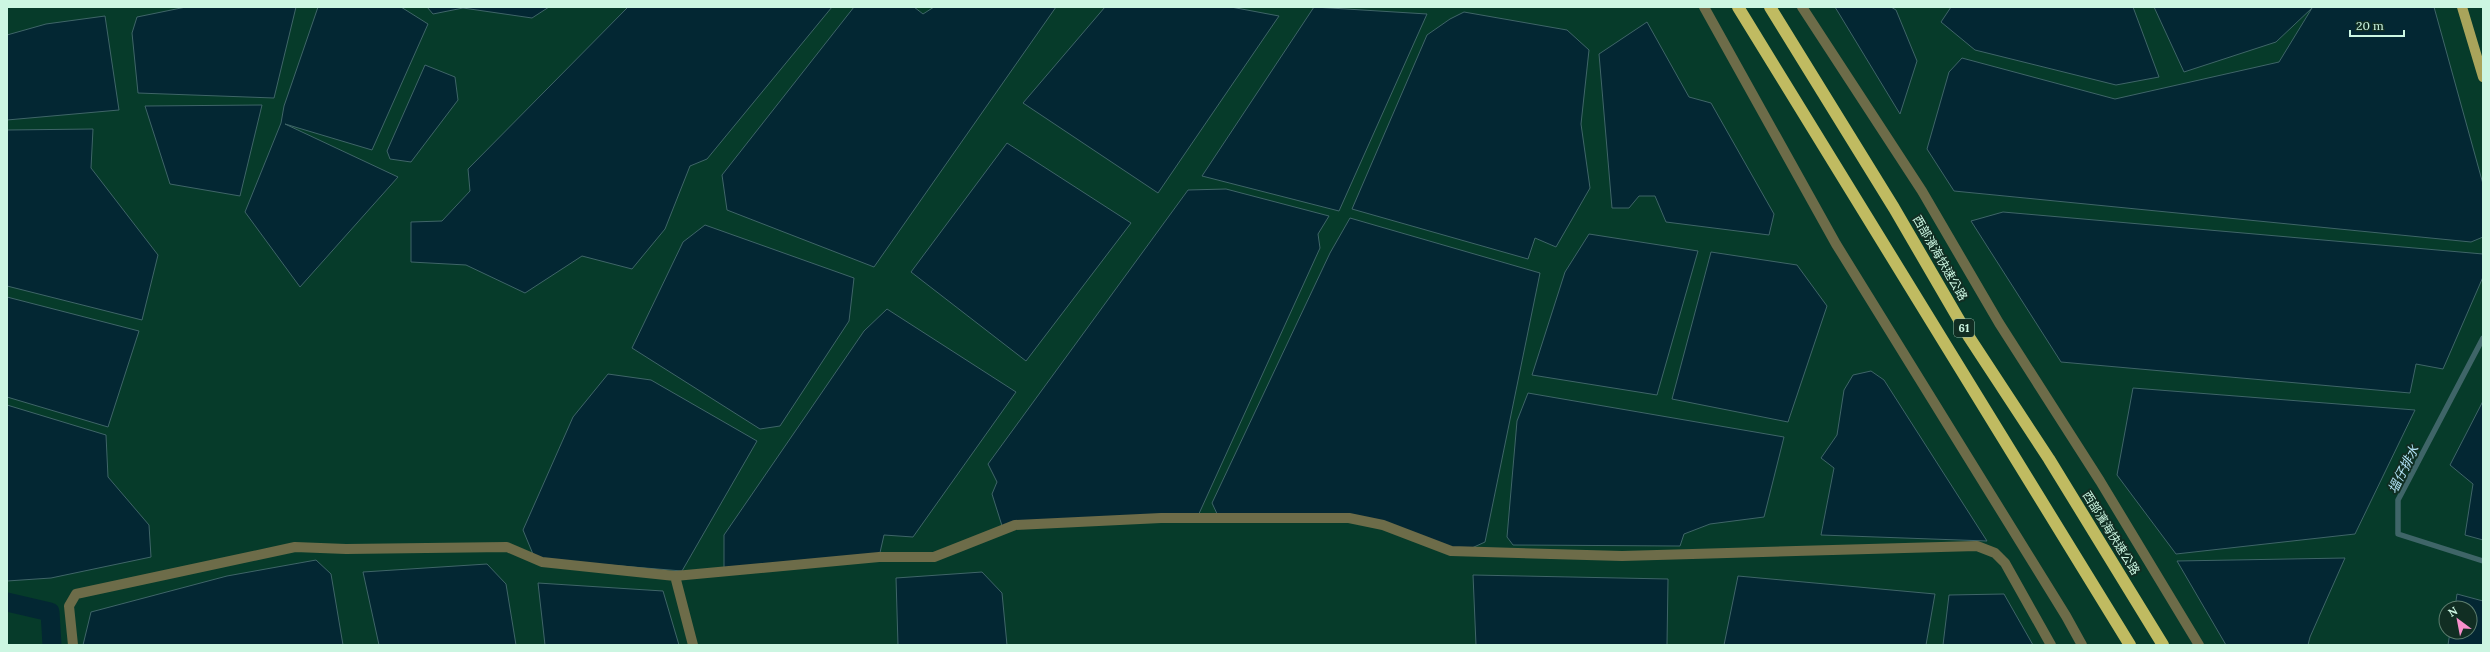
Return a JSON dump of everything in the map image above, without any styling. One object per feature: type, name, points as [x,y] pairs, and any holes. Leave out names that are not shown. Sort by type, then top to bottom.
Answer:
[{"type":"highway","name":"61","points":[[1738,7],[2130,645]]},
{"type":"highway","name":"西部濱海快速公路","points":[[1770,7],[1894,208],[1969,337],[2049,459],[2163,645]]},
{"type":"main road","points":[[2462,7],[2483,77]]},
{"type":"street","points":[[1704,7],[1836,244],[2062,609],[2082,645]]},
{"type":"street","points":[[1802,7],[1922,191],[1999,323],[2100,481],[2199,645]]},
{"type":"street","points":[[73,645],[69,606],[76,594],[295,547],[346,549],[507,547],[542,562],[675,576],[879,557],[934,556],[1014,525],[1161,518],[1349,518],[1384,525],[1451,551],[1622,556],[1977,546],[1995,553],[2005,563],[2051,645]]},
{"type":"street","points":[[675,576],[693,645]]},
{"type":"water","points":[[186,7],[296,7],[274,98],[138,93],[132,33],[137,17]]},
{"type":"water","points":[[318,7],[401,7],[428,24],[372,150],[285,124],[398,177],[300,287],[245,212],[281,123],[284,106]]},
{"type":"water","points":[[427,7],[549,7],[532,18],[463,8],[433,14]]},
{"type":"water","points":[[628,7],[832,7],[707,159],[690,166],[665,229],[632,269],[582,256],[525,293],[466,265],[411,262],[411,222],[442,221],[470,191],[468,169]]},
{"type":"water","points":[[854,7],[914,7],[923,14],[934,7],[1056,7],[874,267],[727,210],[722,175]]},
{"type":"water","points":[[1105,7],[1231,7],[1279,16],[1158,193],[1023,103]]},
{"type":"water","points":[[1314,7],[1427,14],[1339,211],[1202,176]]},
{"type":"water","points":[[1835,7],[1891,7],[1896,10],[1917,61],[1900,114]]},
{"type":"water","points":[[1951,7],[2133,7],[2159,77],[2116,85],[1975,50],[1941,22]]},
{"type":"water","points":[[2154,7],[2434,7],[2483,184],[2483,237],[2471,242],[1954,191],[1927,149],[1949,72],[1962,58],[2115,99],[2279,62],[2312,8],[2276,42],[2184,72]]},
{"type":"water","points":[[1464,12],[1567,30],[1589,50],[1581,124],[1590,188],[1556,247],[1535,238],[1528,259],[1352,209],[1427,35],[1450,19]]},
{"type":"water","points":[[105,16],[119,110],[7,120],[7,35],[46,24]]},
{"type":"water","points":[[1647,22],[1689,97],[1711,103],[1774,214],[1769,235],[1666,222],[1655,196],[1639,196],[1629,208],[1612,208],[1599,54]]},
{"type":"water","points":[[425,65],[455,77],[458,100],[411,162],[390,159],[387,151]]},
{"type":"water","points":[[262,105],[240,196],[170,184],[145,106]]},
{"type":"water","points":[[93,129],[91,168],[158,255],[142,320],[7,286],[7,130]]},
{"type":"water","points":[[1007,143],[1131,223],[1026,361],[911,272]]},
{"type":"water","points":[[1226,189],[1329,216],[1318,234],[1320,248],[1197,518],[1003,529],[992,494],[997,482],[988,464],[1188,190]]},
{"type":"water","points":[[2003,212],[2483,254],[2483,277],[2443,369],[2416,364],[2410,393],[2061,362],[1971,221]]},
{"type":"water","points":[[1350,218],[1540,273],[1485,542],[1463,552],[1367,522],[1219,518],[1212,503],[1330,253]]},
{"type":"water","points":[[705,225],[854,278],[849,321],[780,426],[760,429],[632,348],[683,242]]},
{"type":"water","points":[[1589,234],[1698,251],[1657,395],[1532,375],[1565,272]]},
{"type":"water","points":[[1711,252],[1797,265],[1827,306],[1788,422],[1672,399]]},
{"type":"water","points":[[7,297],[139,331],[108,427],[7,397]]},
{"type":"water","points":[[887,309],[1016,392],[913,537],[884,535],[879,557],[724,569],[724,535],[864,331]]},
{"type":"water","points":[[1871,371],[1884,380],[1987,541],[1821,535],[1834,468],[1821,458],[1837,435],[1844,390],[1853,375]]},
{"type":"water","points":[[608,374],[651,380],[757,441],[682,571],[535,559],[523,530],[573,417]]},
{"type":"water","points":[[2133,388],[2415,410],[2355,534],[2176,554],[2117,475]]},
{"type":"water","points":[[1528,393],[1784,437],[1764,517],[1710,524],[1684,534],[1680,546],[1513,545],[1507,537],[1517,421]]},
{"type":"water","points":[[2483,401],[2483,540],[2465,535],[2473,484],[2450,465]]},
{"type":"water","points":[[7,405],[106,435],[108,477],[149,525],[151,557],[51,578],[7,581]]},
{"type":"water","points":[[2345,558],[2310,637],[2308,645],[2226,645],[2177,561]]},
{"type":"water","points":[[316,560],[331,574],[343,645],[83,645],[91,612],[227,576]]},
{"type":"water","points":[[487,564],[506,584],[516,645],[379,645],[363,572]]},
{"type":"water","points":[[982,572],[1002,593],[1007,645],[898,645],[896,578]]},
{"type":"water","points":[[1473,575],[1668,579],[1667,645],[1476,645]]},
{"type":"water","points":[[1738,576],[1935,594],[1926,645],[1724,645]]},
{"type":"water","points":[[538,583],[663,591],[679,645],[545,645]]},
{"type":"water","points":[[2004,594],[2033,645],[1943,645],[1949,595]]},
{"type":"water","points":[[2457,594],[2483,601],[2483,645],[2448,645],[2449,640],[2478,640],[2478,600],[2456,600]]},
{"type":"waterway","name":"塭仔排水","points":[[2483,338],[2398,500],[2398,534],[2483,561]]},
{"type":"waterway","points":[[7,602],[50,612],[52,645]]}]
